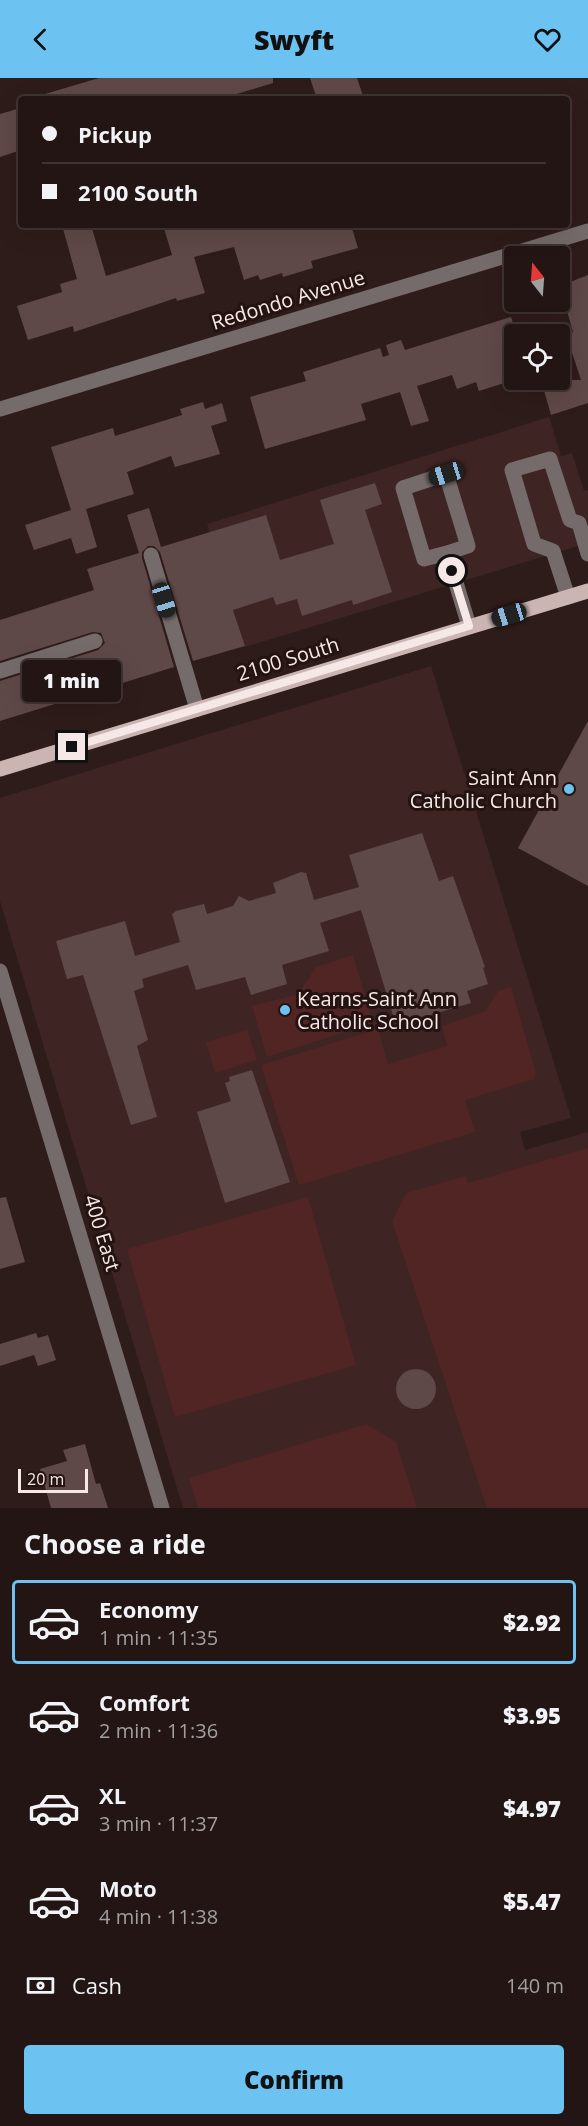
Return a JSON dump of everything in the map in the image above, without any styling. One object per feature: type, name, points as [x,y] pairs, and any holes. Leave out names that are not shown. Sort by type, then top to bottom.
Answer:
[{"type":"main road","name":"2100 South","points":[[0,769],[588,591]]},
{"type":"street","name":"Redondo Avenue","points":[[0,409],[588,231]]},
{"type":"street","points":[[568,597],[553,551],[534,543],[512,470],[550,459],[570,520],[579,524],[588,554]]},
{"type":"street","points":[[446,474],[468,546],[447,553],[424,560],[402,488],[446,474]]},
{"type":"street","points":[[447,553],[469,626]]},
{"type":"street","points":[[151,555],[197,709]]},
{"type":"street","points":[[0,671],[95,641]]},
{"type":"street","name":"400 East","points":[[0,971],[162,1508]]},
{"type":"shaded area","points":[[549,417],[561,456],[572,453],[584,491],[588,490],[588,543],[245,647],[207,524]]},
{"type":"shaded area","name":"Kearns-Saint Ann Catholic School","points":[[431,666],[571,1118],[520,1132],[525,1150],[588,1132],[588,1508],[183,1508],[0,901],[0,798]]},
{"type":"shaded area","points":[[353,955],[373,1023],[267,1057],[252,1006],[298,994],[316,967]]},
{"type":"shaded area","points":[[511,987],[536,1073],[534,1079],[465,1100],[475,1132],[299,1185],[261,1065],[378,1029],[388,1064],[447,1046],[442,1026],[486,1011],[498,991]]},
{"type":"shaded area","points":[[247,1030],[257,1060],[215,1073],[206,1042]]},
{"type":"shaded area","points":[[588,1148],[588,1508],[487,1508],[392,1221],[406,1193],[466,1176],[468,1183]]},
{"type":"shaded area","points":[[308,1197],[356,1365],[175,1417],[127,1249]]},
{"type":"shaded area","points":[[366,1424],[396,1442],[417,1508],[198,1508],[189,1478]]},
{"type":"building","points":[[99,78],[273,78],[273,83],[230,96],[45,96],[45,94]]},
{"type":"building","points":[[310,78],[357,78],[363,96],[316,96]]},
{"type":"building","points":[[18,109],[18,151],[0,157],[0,114]]},
{"type":"building","points":[[63,228],[92,228],[106,276],[172,255],[164,228],[352,228],[358,248],[311,261],[313,268],[283,277],[282,273],[260,280],[258,275],[244,280],[234,247],[194,257],[205,293],[177,301],[176,298],[74,332],[73,326],[28,340],[17,306],[62,292],[60,284],[77,279]]},
{"type":"building","points":[[588,275],[588,403],[551,415],[544,390],[570,390],[570,380],[581,380],[570,346],[570,333],[573,332],[567,312],[570,312],[570,282]]},
{"type":"building","points":[[511,317],[513,324],[504,324],[504,383],[479,391],[476,382],[457,389],[452,375],[417,386],[429,421],[411,426],[400,392],[361,404],[366,420],[265,449],[250,397],[306,381],[303,372],[380,348],[383,357],[389,355],[386,345],[401,340],[405,350]]},
{"type":"building","points":[[203,402],[205,409],[222,403],[227,421],[211,426],[220,454],[175,467],[171,456],[127,472],[134,494],[86,509],[97,547],[76,554],[71,538],[34,550],[25,525],[71,510],[51,447],[113,428],[115,436],[182,415],[180,409]]},
{"type":"building","points":[[375,483],[382,504],[365,510],[392,592],[353,605],[352,600],[302,616],[297,599],[276,605],[273,597],[233,610],[245,646],[193,661],[160,552],[154,546],[148,546],[142,552],[142,558],[174,667],[0,721],[0,681],[98,650],[105,643],[101,633],[93,632],[0,661],[0,620],[94,590],[87,569],[139,553],[127,515],[149,508],[161,547],[266,515],[280,560],[334,544],[320,500]]},
{"type":"building","name":"Saint Ann Catholic Church","points":[[588,721],[588,886],[518,848]]},
{"type":"building","points":[[422,833],[439,881],[453,876],[485,967],[483,968],[488,984],[467,991],[471,1003],[396,1025],[361,910],[320,923],[329,951],[282,965],[287,984],[251,995],[245,977],[196,990],[188,965],[142,979],[144,987],[134,991],[148,1040],[137,1046],[157,1117],[131,1125],[83,975],[67,979],[56,941],[125,921],[135,956],[180,942],[172,914],[176,911],[204,904],[207,914],[233,906],[239,896],[249,901],[276,893],[273,883],[301,872],[306,873],[314,900],[359,887],[349,855]]},
{"type":"building","points":[[252,1070],[290,1182],[225,1203],[197,1112],[231,1101],[225,1083],[230,1081],[229,1077]]},
{"type":"building","points":[[6,1197],[25,1262],[0,1269],[0,1198]]},
{"type":"building","points":[[36,1333],[38,1338],[48,1335],[56,1360],[38,1366],[34,1355],[0,1366],[0,1344]]},
{"type":"building","points":[[416,1369],[424,1370],[430,1375],[435,1381],[435,1397],[430,1403],[424,1408],[416,1409],[408,1408],[402,1403],[397,1397],[396,1389],[397,1381],[402,1375],[408,1370]]},
{"type":"building","points":[[85,1444],[96,1484],[100,1483],[108,1508],[51,1508],[40,1469],[67,1461],[63,1450]]},
{"type":"place","name":"Saint Ann Catholic Church","points":[[569,789]]},
{"type":"place","name":"Kearns-Saint Ann Catholic School","points":[[285,1010]]},
{"type":"route","points":[[72,747],[469,626],[452,571]]}]
